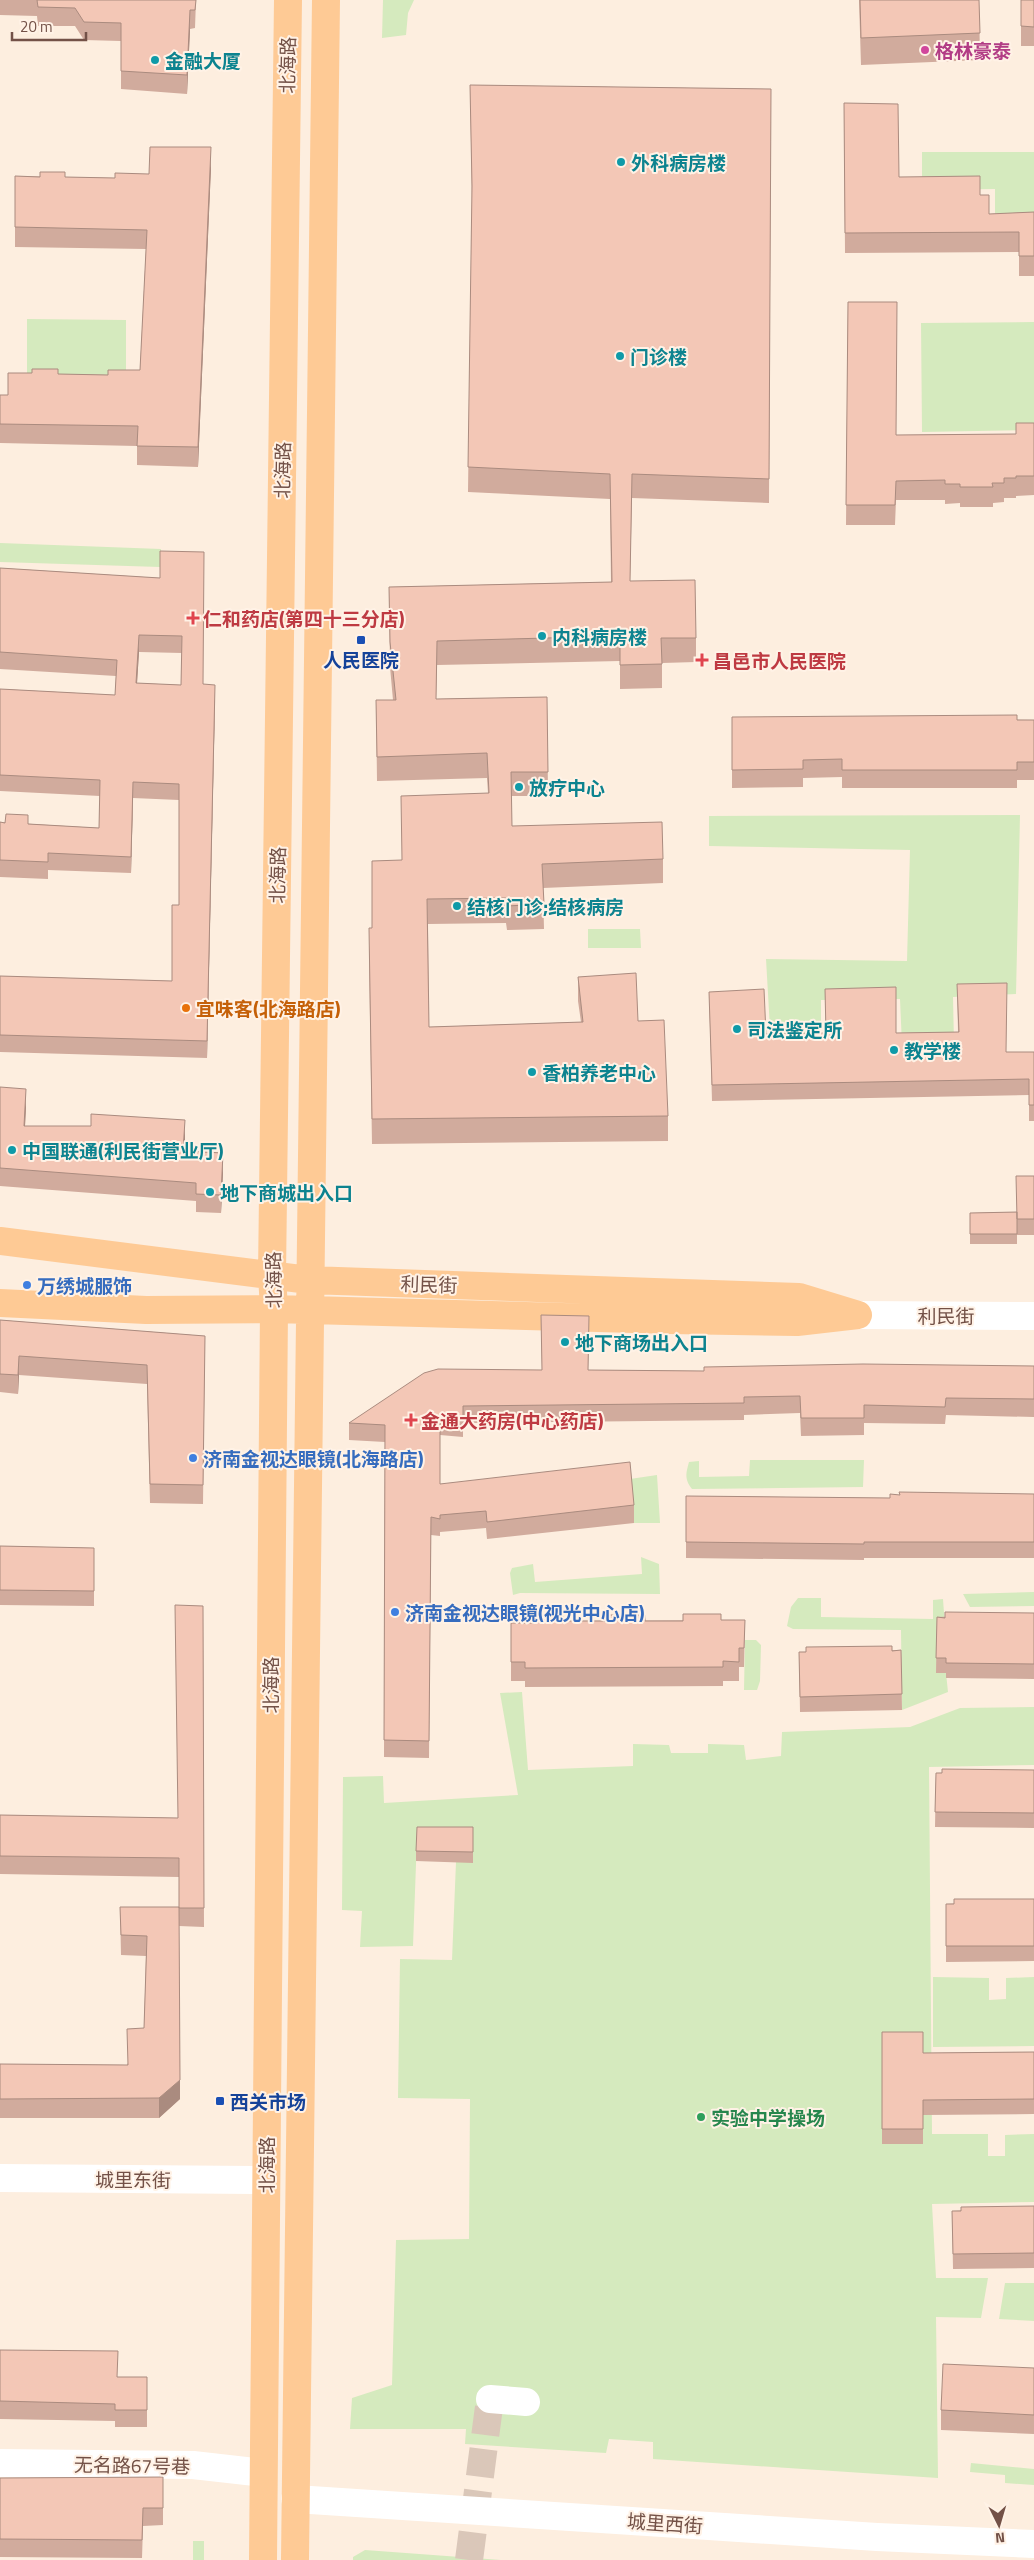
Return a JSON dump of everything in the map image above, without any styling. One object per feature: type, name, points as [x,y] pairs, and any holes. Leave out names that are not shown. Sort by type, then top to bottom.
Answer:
[{"type":"main road","name":"北海路","points":[[263,2560],[274,1309],[272,1275],[288,0]]},
{"type":"main road","name":"北海路","points":[[294,2560],[308,1311],[326,0]]},
{"type":"main road","name":"利民街","points":[[0,1241],[309,1280],[799,1297],[858,1315]]},
{"type":"main road","name":"利民街","points":[[0,1303],[146,1310],[274,1309],[797,1322],[858,1315]]},
{"type":"street","name":"利民街","points":[[858,1315],[1034,1316]]},
{"type":"street","name":"城里东街","points":[[0,2178],[266,2180]]},
{"type":"street","points":[[490,2399],[526,2402]]},
{"type":"street","name":"无名路67号巷","points":[[0,2464],[193,2465],[263,2473]]},
{"type":"street","name":"城里西街","points":[[295,2499],[877,2537],[1034,2544]]},
{"type":"green space","points":[[383,0],[414,0],[408,13],[406,35],[382,38]]},
{"type":"green space","points":[[922,152],[1034,152],[1034,223],[995,223],[995,189],[922,190]]},
{"type":"green space","points":[[27,319],[126,320],[126,381],[27,380]]},
{"type":"green space","points":[[1034,322],[1034,430],[922,432],[921,323]]},
{"type":"green space","points":[[0,543],[161,549],[160,567],[0,562]]},
{"type":"green space","points":[[1020,815],[1016,994],[953,997],[954,1044],[902,1045],[900,999],[821,1000],[821,1044],[771,1046],[766,959],[907,961],[910,850],[709,846],[709,816]]},
{"type":"green space","points":[[588,929],[640,929],[641,948],[588,948]]},
{"type":"green space","points":[[750,1460],[864,1460],[863,1487],[692,1489],[687,1479],[689,1462],[699,1461],[699,1477],[749,1476]]},
{"type":"green space","points":[[657,1475],[660,1523],[634,1523],[630,1479]]},
{"type":"green space","points":[[641,1557],[659,1564],[660,1594],[520,1593],[513,1595],[510,1573],[512,1568],[533,1564],[535,1582],[642,1574]]},
{"type":"green space","points":[[1034,1592],[1034,1606],[970,1607],[963,1594]]},
{"type":"green space","points":[[798,1598],[821,1598],[821,1617],[933,1619],[933,1600],[943,1599],[945,1627],[936,1673],[946,1673],[948,1692],[902,1710],[901,1630],[793,1629],[787,1626],[791,1607]]},
{"type":"green space","points":[[745,1640],[756,1640],[761,1645],[760,1681],[757,1690],[744,1690]]},
{"type":"green space","name":"实验中学操场","points":[[522,1692],[528,1770],[633,1766],[633,1744],[669,1745],[671,1753],[708,1753],[708,1744],[744,1745],[746,1760],[781,1756],[782,1732],[910,1727],[960,1708],[1034,1707],[1034,1765],[929,1767],[932,2134],[988,2134],[988,2156],[1005,2156],[1005,2135],[1034,2134],[1034,2202],[932,2204],[936,2278],[988,2278],[981,2318],[936,2317],[938,2478],[653,2459],[653,2442],[609,2439],[606,2453],[465,2444],[466,2429],[350,2429],[352,2398],[392,2385],[396,2240],[469,2239],[470,2099],[398,2098],[400,1959],[452,1960],[456,1862],[473,1862],[417,1837],[413,1946],[360,1947],[362,1911],[342,1910],[343,1777],[383,1776],[384,1803],[518,1795],[500,1693]]},
{"type":"green space","points":[[933,1977],[989,1978],[989,2000],[1006,1999],[1006,1978],[1034,1977],[1034,2046],[933,2047]]},
{"type":"green space","points":[[1005,2283],[1034,2283],[1034,2321],[999,2319]]},
{"type":"green space","points":[[971,2463],[1034,2469],[1034,2485],[1005,2483],[1005,2475],[970,2472]]},
{"type":"green space","points":[[193,2541],[204,2541],[204,2560],[193,2560]]},
{"type":"green space","points":[[365,2550],[501,2560],[353,2560],[353,2557]]},
{"type":"building","name":"金融大厦","points":[[37,0],[196,0],[195,10],[190,10],[187,75],[121,71],[121,23],[84,22],[75,8],[38,7]]},
{"type":"building","points":[[860,0],[979,0],[980,33],[861,38]]},
{"type":"building","points":[[1021,0],[1034,0],[1034,27],[1021,26]]},
{"type":"building","points":[[470,85],[771,89],[769,479],[632,474],[630,581],[695,580],[696,638],[661,638],[662,664],[620,665],[620,636],[437,641],[436,699],[547,697],[548,772],[511,772],[512,826],[662,822],[663,859],[542,864],[544,904],[507,906],[506,898],[427,899],[429,1027],[583,1022],[578,977],[636,973],[638,1021],[664,1020],[668,1116],[372,1119],[369,928],[372,928],[372,861],[402,860],[401,796],[489,793],[487,753],[377,757],[376,700],[396,700],[390,642],[389,587],[612,582],[610,474],[468,467],[472,186]]},
{"type":"building","points":[[844,103],[898,104],[899,177],[980,176],[980,195],[989,195],[989,214],[1034,212],[1034,256],[1019,256],[1019,232],[845,233]]},
{"type":"building","points":[[150,147],[211,147],[198,447],[137,446],[138,426],[0,424],[0,395],[8,395],[8,373],[32,373],[32,369],[58,369],[58,374],[108,375],[108,370],[140,370],[147,230],[15,227],[15,176],[40,177],[40,172],[65,172],[65,177],[115,178],[115,173],[149,174]]},
{"type":"building","points":[[848,302],[897,302],[896,435],[1016,434],[1016,423],[1034,423],[1034,476],[1004,478],[1004,483],[992,483],[993,487],[960,487],[960,484],[945,484],[945,480],[896,481],[895,505],[846,505]]},
{"type":"building","points":[[160,551],[204,552],[203,684],[215,685],[207,1041],[0,1035],[0,976],[172,981],[172,905],[179,905],[179,784],[133,782],[131,857],[48,853],[48,862],[0,860],[0,822],[5,823],[6,814],[28,815],[28,824],[99,828],[100,780],[0,775],[0,689],[115,695],[117,660],[0,652],[0,568],[160,578]],"holes":[[[139,635],[182,636],[181,685],[136,683]]]},
{"type":"building","points":[[1017,715],[1017,720],[1034,720],[1034,762],[1017,762],[1017,770],[842,770],[842,759],[803,760],[803,769],[732,770],[732,717]]},
{"type":"building","name":"教学楼","points":[[1007,983],[1006,1052],[1034,1052],[1034,1105],[1029,1105],[1029,1079],[712,1085],[709,992],[764,989],[766,1034],[826,1033],[825,989],[896,987],[896,1033],[959,1032],[957,984]]},
{"type":"building","points":[[0,1087],[26,1089],[24,1126],[91,1126],[91,1114],[185,1120],[183,1151],[223,1153],[221,1195],[196,1194],[196,1183],[0,1168]]},
{"type":"building","points":[[1016,1176],[1034,1176],[1034,1219],[1017,1219]]},
{"type":"building","points":[[1017,1212],[1017,1234],[970,1234],[970,1213]]},
{"type":"building","points":[[541,1315],[589,1316],[588,1370],[704,1371],[704,1367],[863,1364],[1034,1366],[1034,1399],[946,1398],[945,1407],[864,1405],[864,1418],[801,1418],[800,1396],[744,1397],[744,1403],[463,1406],[463,1420],[440,1418],[440,1484],[630,1462],[634,1505],[487,1522],[486,1511],[440,1515],[440,1519],[431,1517],[429,1741],[384,1740],[385,1425],[349,1423],[424,1373],[438,1369],[542,1370]]},
{"type":"building","points":[[0,1320],[205,1336],[203,1485],[150,1484],[147,1365],[19,1356],[18,1375],[0,1374]]},
{"type":"building","points":[[899,1492],[1034,1494],[1034,1542],[864,1542],[864,1544],[686,1542],[686,1496],[890,1498],[890,1494],[900,1495]]},
{"type":"building","points":[[0,1546],[94,1548],[94,1591],[0,1590]]},
{"type":"building","points":[[175,1605],[203,1606],[204,1908],[179,1908],[179,1858],[0,1856],[0,1815],[178,1818]]},
{"type":"building","points":[[945,1612],[1034,1613],[1034,1664],[946,1663],[946,1658],[936,1658],[937,1617],[945,1618]]},
{"type":"building","points":[[683,1614],[721,1614],[721,1620],[745,1620],[744,1648],[739,1648],[739,1662],[723,1661],[723,1667],[525,1668],[525,1662],[511,1662],[511,1623],[535,1623],[535,1616],[563,1616],[563,1621],[608,1621],[608,1615],[645,1615],[645,1621],[683,1621]]},
{"type":"building","points":[[892,1646],[892,1651],[901,1650],[902,1694],[800,1697],[799,1652],[806,1652],[806,1647]]},
{"type":"building","points":[[942,1769],[1034,1770],[1034,1813],[935,1812],[936,1773],[942,1773]]},
{"type":"building","points":[[417,1827],[473,1827],[473,1852],[416,1851]]},
{"type":"building","points":[[954,1899],[1034,1899],[1034,1946],[946,1946],[946,1904],[954,1904]]},
{"type":"building","points":[[120,1907],[179,1907],[180,2080],[159,2098],[0,2099],[0,2064],[128,2065],[127,2029],[144,2028],[147,1936],[121,1935]]},
{"type":"building","points":[[882,2032],[923,2032],[923,2053],[1034,2052],[1034,2099],[923,2100],[923,2129],[882,2129]]},
{"type":"building","points":[[1034,2206],[1034,2253],[953,2254],[952,2211],[961,2211],[961,2207]]},
{"type":"building","points":[[0,2350],[118,2351],[117,2377],[147,2377],[147,2410],[115,2410],[115,2404],[0,2401]]},
{"type":"building","points":[[943,2364],[1034,2368],[1034,2415],[941,2410]]},
{"type":"building","points":[[163,2477],[163,2508],[143,2508],[142,2540],[0,2539],[0,2478]]},
{"type":"tunnel","points":[[469,2560],[490,2399]]},
{"type":"place","name":"格林豪泰","points":[[925,50]]},
{"type":"place","name":"金融大厦","points":[[155,60]]},
{"type":"place","name":"外科病房楼","points":[[621,162]]},
{"type":"place","name":"门诊楼","points":[[620,356]]},
{"type":"place","name":"仁和药店(第四十三分店)","points":[[193,618]]},
{"type":"place","name":"内科病房楼","points":[[542,636]]},
{"type":"place","name":"人民医院","points":[[361,640]]},
{"type":"place","name":"昌邑市人民医院","points":[[702,660]]},
{"type":"place","name":"放疗中心","points":[[519,787]]},
{"type":"place","name":"结核门诊;结核病房","points":[[457,906]]},
{"type":"place","name":"宜味客(北海路店)","points":[[186,1008]]},
{"type":"place","name":"司法鉴定所","points":[[737,1029]]},
{"type":"place","name":"教学楼","points":[[894,1050]]},
{"type":"place","name":"香柏养老中心","points":[[532,1072]]},
{"type":"place","name":"中国联通(利民街营业厅)","points":[[12,1150]]},
{"type":"place","name":"地下商城出入口","points":[[210,1192]]},
{"type":"place","name":"万绣城服饰","points":[[27,1285]]},
{"type":"place","name":"地下商场出入口","points":[[565,1342]]},
{"type":"place","name":"金通大药房(中心药店)","points":[[411,1420]]},
{"type":"place","name":"济南金视达眼镜(北海路店)","points":[[193,1458]]},
{"type":"place","name":"济南金视达眼镜(视光中心店)","points":[[395,1612]]},
{"type":"place","name":"西关市场","points":[[220,2101]]},
{"type":"place","name":"实验中学操场","points":[[701,2117]]}]
